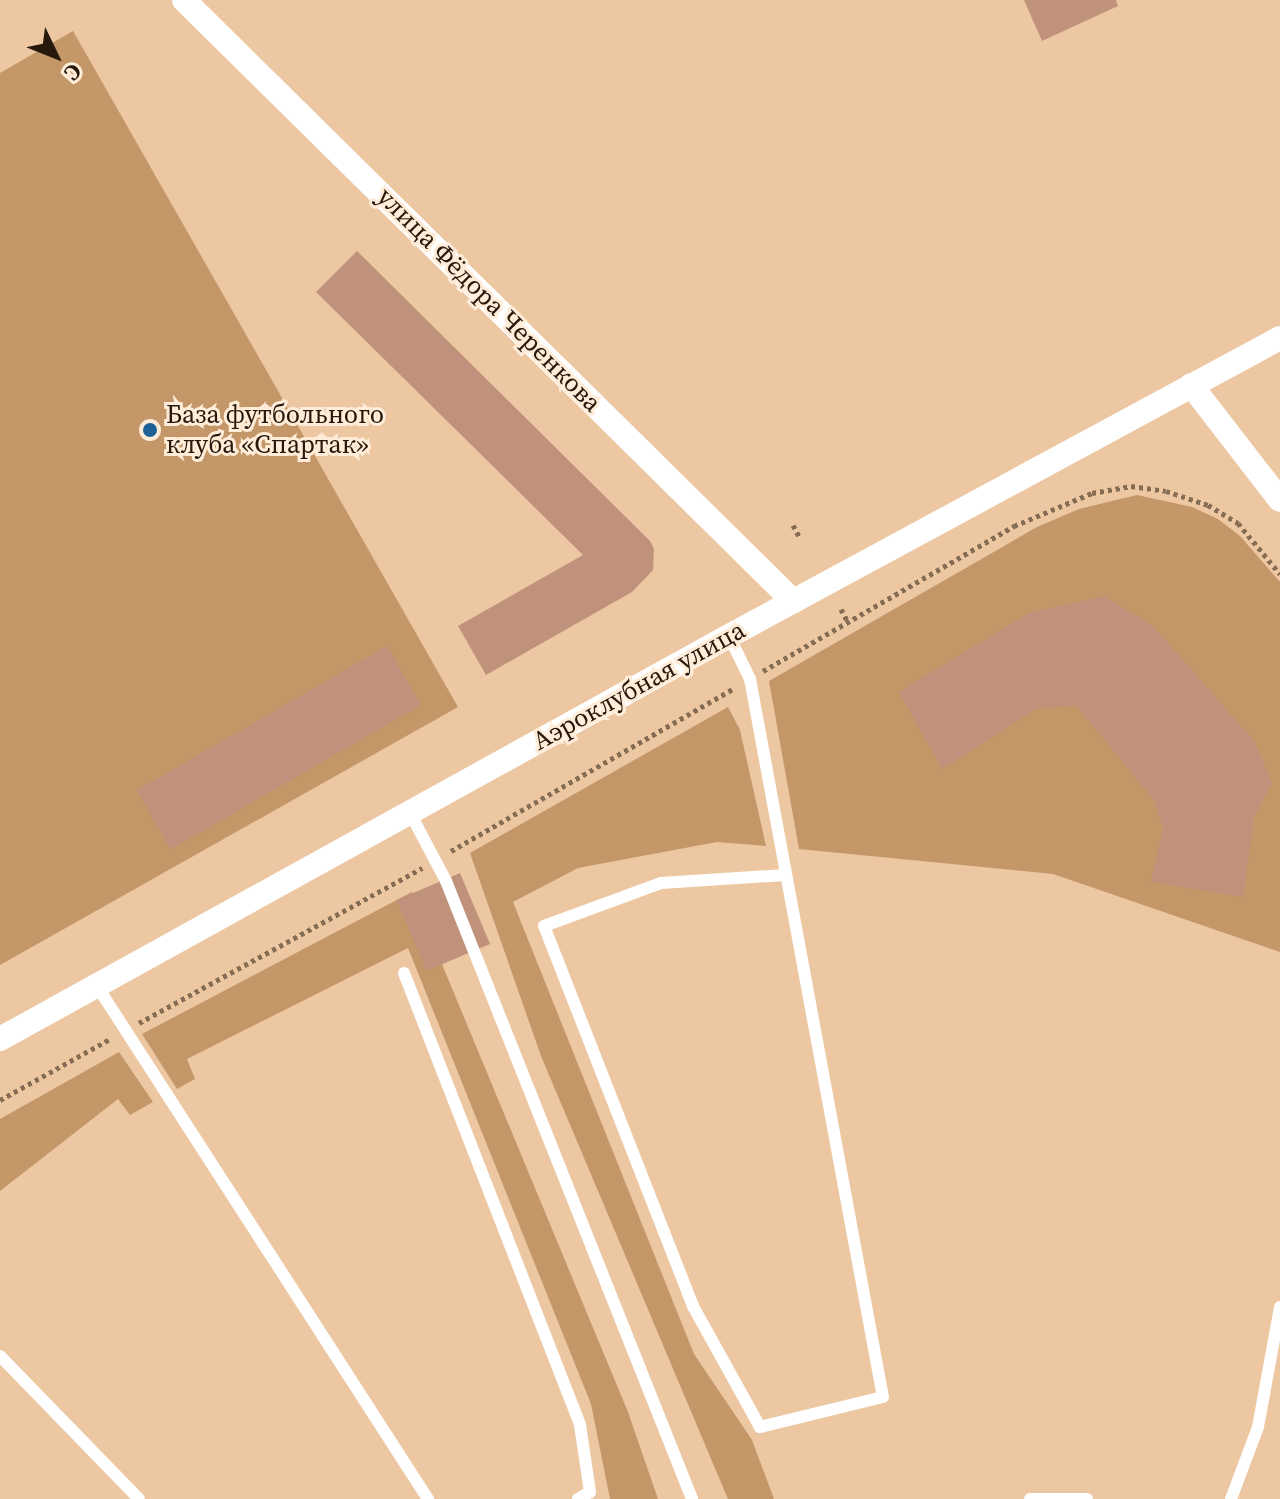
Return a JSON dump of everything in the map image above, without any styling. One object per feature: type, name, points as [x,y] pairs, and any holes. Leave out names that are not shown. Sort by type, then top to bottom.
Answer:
[{"type":"street","name":"улица Фёдора Черенкова","points":[[184,0],[793,601]]},
{"type":"street","name":"Аэроклубная улица","points":[[0,1039],[729,636],[1280,338]]},
{"type":"street","points":[[1191,385],[1280,500]]},
{"type":"lane","points":[[729,636],[750,679],[883,1397],[760,1427],[693,1306],[544,926],[661,883],[786,875]]},
{"type":"lane","points":[[410,813],[437,860],[692,1499]]},
{"type":"lane","points":[[404,973],[580,1425],[590,1492],[578,1499]]},
{"type":"lane","points":[[97,986],[428,1499]]},
{"type":"lane","points":[[1231,1499],[1258,1427],[1280,1307]]},
{"type":"lane","points":[[0,1356],[139,1499]]},
{"type":"lane","points":[[1030,1499],[1087,1499]]},
{"type":"path","points":[[136,1025],[437,860],[1027,520],[1092,493],[1131,486],[1166,491],[1218,511],[1238,523],[1280,574]]},
{"type":"path","points":[[793,525],[800,538]]},
{"type":"path","points":[[841,609],[848,622]]},
{"type":"path","points":[[0,1100],[123,1032]]},
{"type":"shaded area","name":"База футбольного клуба «Спартак»","points":[[73,31],[458,707],[0,965],[0,73]]},
{"type":"shaded area","points":[[1137,495],[1192,507],[1218,519],[1240,536],[1280,582],[1280,952],[1053,874],[799,849],[769,681],[1037,527],[1079,509]]},
{"type":"shaded area","points":[[728,707],[740,730],[766,846],[717,842],[578,868],[513,902],[694,1354],[752,1440],[774,1499],[728,1499],[541,1056],[470,853]]},
{"type":"shaded area","points":[[412,892],[628,1412],[658,1499],[610,1499],[591,1404],[408,948],[187,1059],[195,1079],[177,1089],[142,1034]]},
{"type":"shaded area","points":[[119,1052],[153,1102],[130,1115],[118,1099],[0,1191],[0,1119]]},
{"type":"building","points":[[1024,0],[1116,0],[1118,6],[1042,41]]},
{"type":"building","points":[[357,251],[650,541],[654,549],[653,570],[632,592],[486,675],[458,626],[583,555],[316,292]]},
{"type":"building","points":[[1104,596],[1153,626],[1255,742],[1272,784],[1254,816],[1243,897],[1151,882],[1163,828],[1154,800],[1076,705],[1036,709],[942,769],[899,692],[1029,613]]},
{"type":"building","points":[[387,646],[421,705],[171,849],[137,790]]},
{"type":"building","points":[[460,873],[490,944],[427,971],[396,900]]},
{"type":"place","name":"База футбольного клуба «Спартак»","points":[[150,430]]}]
